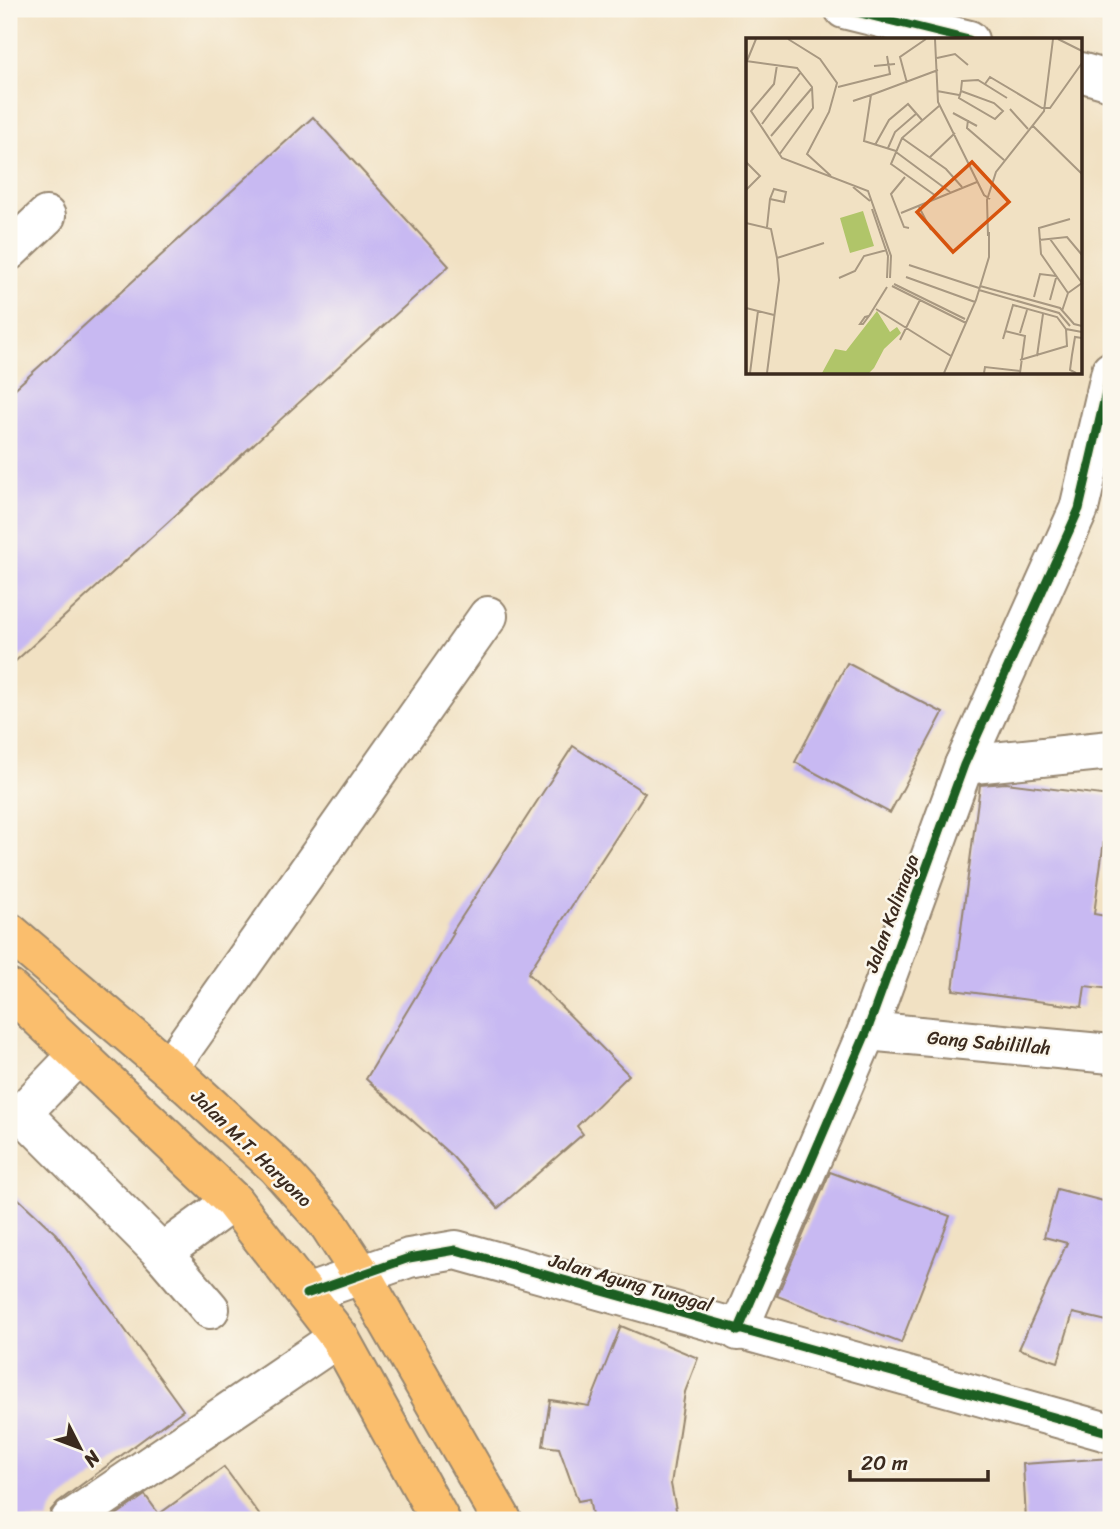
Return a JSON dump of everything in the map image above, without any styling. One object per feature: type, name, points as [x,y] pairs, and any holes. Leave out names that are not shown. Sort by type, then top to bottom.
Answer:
[{"type":"main road","name":"Jalan M.T. Haryono","points":[[9,932],[169,1068],[276,1166],[329,1225],[361,1274],[502,1520]]},
{"type":"main road","points":[[9,989],[233,1201],[339,1337],[440,1520]]},
{"type":"street","points":[[844,9],[961,38]]},
{"type":"street","points":[[1082,73],[1111,81]]},
{"type":"street","points":[[9,251],[46,216]]},
{"type":"street","name":"Jalan Kalimaya","points":[[738,1331],[867,1031],[964,765],[1095,504],[1111,371]]},
{"type":"street","points":[[169,1068],[488,616]]},
{"type":"street","points":[[964,765],[1111,750]]},
{"type":"street","name":"Gang Sabilillah","points":[[867,1031],[1111,1054]]},
{"type":"street","points":[[79,1054],[22,1113],[162,1253],[210,1309]]},
{"type":"street","points":[[162,1253],[233,1201]]},
{"type":"street","name":"Jalan Agung Tunggal","points":[[306,1294],[426,1253],[456,1250],[738,1331],[1111,1433]]},
{"type":"street","points":[[70,1520],[339,1337]]},
{"type":"building","points":[[313,117],[449,266],[9,667],[9,394]]},
{"type":"building","points":[[847,663],[943,713],[890,813],[795,762]]},
{"type":"building","points":[[573,746],[645,793],[528,973],[629,1075],[577,1126],[583,1134],[498,1208],[452,1156],[366,1079],[454,933],[452,932]]},
{"type":"building","points":[[1006,783],[1110,796],[1094,914],[1111,917],[1111,989],[1085,986],[1082,1007],[953,990],[980,785]]},
{"type":"building","points":[[830,1172],[950,1216],[901,1343],[777,1296]]},
{"type":"building","points":[[1057,1189],[1111,1203],[1111,1322],[1073,1313],[1058,1362],[1019,1349],[1067,1243],[1044,1237]]},
{"type":"building","points":[[9,1190],[56,1234],[183,1410],[58,1502],[51,1510],[48,1520],[9,1520]]},
{"type":"building","points":[[621,1326],[698,1358],[685,1392],[671,1484],[678,1520],[593,1520],[589,1499],[578,1501],[559,1448],[543,1446],[550,1400],[589,1406]]},
{"type":"building","points":[[1111,1458],[1111,1520],[1026,1520],[1023,1464]]},
{"type":"building","points":[[224,1467],[263,1520],[109,1520],[145,1495],[159,1514]]},
{"type":"cycle path","points":[[844,9],[961,38]]},
{"type":"cycle path","points":[[738,1331],[867,1031],[964,765],[1079,509],[1111,371]]},
{"type":"cycle path","points":[[306,1294],[409,1258],[456,1250],[1111,1433]]}]
